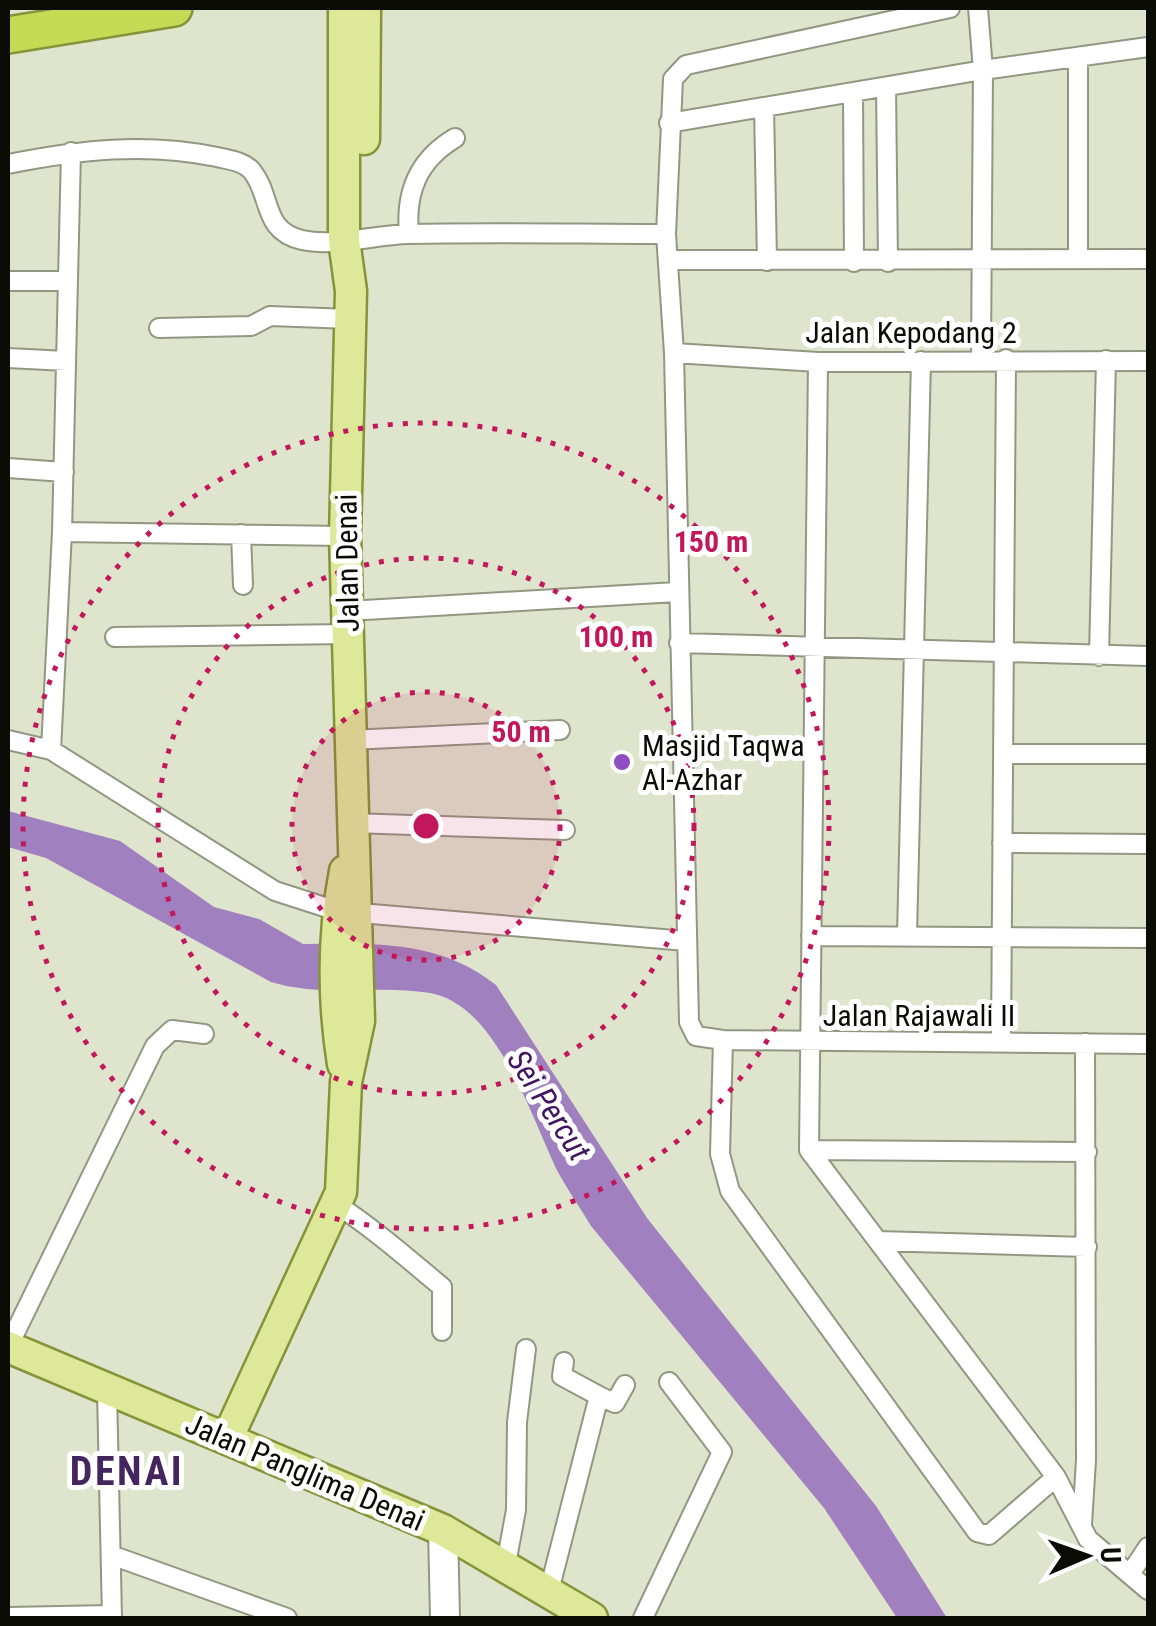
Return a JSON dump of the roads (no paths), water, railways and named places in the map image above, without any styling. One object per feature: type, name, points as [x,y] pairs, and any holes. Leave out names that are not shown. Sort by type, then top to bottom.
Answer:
[{"type":"highway","points":[[8,35],[174,8]]},
{"type":"main road","name":"Jalan Denai","points":[[344,8],[353,238]]},
{"type":"main road","name":"Jalan Denai","points":[[227,1439],[336,1204],[343,1180],[351,829],[345,536],[353,238],[366,8]]},
{"type":"main road","name":"Jalan Panglima Denai","points":[[8,1347],[443,1530],[592,1618]]},
{"type":"street","points":[[8,740],[51,750],[275,891],[348,920],[686,941],[674,353],[666,234],[674,79],[686,65],[950,8]]},
{"type":"street","points":[[978,8],[984,70],[981,358]]},
{"type":"street","points":[[669,123],[984,70],[1148,48]]},
{"type":"street","points":[[1078,58],[1078,259]]},
{"type":"street","points":[[886,86],[888,262]]},
{"type":"street","points":[[853,92],[854,262]]},
{"type":"street","points":[[764,107],[766,261]]},
{"type":"street","points":[[409,234],[407,213],[418,173],[440,148],[455,138]]},
{"type":"street","points":[[8,164],[72,152],[175,148],[244,164],[254,174],[267,214],[282,232],[300,240],[409,234],[666,234]]},
{"type":"street","points":[[51,750],[62,532],[72,152]]},
{"type":"street","points":[[669,260],[1148,260]]},
{"type":"street","points":[[8,280],[68,281]]},
{"type":"street","points":[[160,328],[252,326],[270,316],[351,305]]},
{"type":"street","name":"Jalan Kepodang 2","points":[[674,353],[818,362],[981,358],[1148,361]]},
{"type":"street","points":[[8,358],[66,361]]},
{"type":"street","points":[[1001,1041],[1006,359]]},
{"type":"street","points":[[1099,656],[1106,360]]},
{"type":"street","points":[[907,935],[921,361]]},
{"type":"street","points":[[818,362],[810,1150],[1056,1477],[1081,1530],[1148,1590]]},
{"type":"street","points":[[8,468],[64,472]]},
{"type":"street","points":[[62,532],[345,536]]},
{"type":"street","points":[[241,534],[243,584]]},
{"type":"street","points":[[115,638],[348,623],[677,592]]},
{"type":"street","points":[[679,643],[1148,656]]},
{"type":"street","points":[[350,740],[560,730]]},
{"type":"street","points":[[1004,754],[1148,754]]},
{"type":"street","points":[[351,829],[565,830]]},
{"type":"street","points":[[1002,843],[1148,844]]},
{"type":"street","points":[[810,936],[1148,938]]},
{"type":"street","name":"Jalan Rajawali II","points":[[686,941],[692,1032],[723,1040],[1148,1044]]},
{"type":"street","points":[[8,1347],[155,1046],[172,1030],[204,1034]]},
{"type":"street","points":[[723,1040],[720,1154],[730,1192],[978,1532],[988,1535],[1056,1477]]},
{"type":"street","points":[[1081,1530],[1087,1152],[1084,1043]]},
{"type":"street","points":[[810,1150],[1087,1152]]},
{"type":"street","points":[[336,1204],[382,1234],[410,1264],[442,1287],[442,1331]]},
{"type":"street","points":[[878,1242],[1086,1247]]},
{"type":"street","points":[[506,1564],[516,1510],[517,1422],[526,1349]]},
{"type":"street","points":[[564,1362],[562,1376],[614,1403],[625,1385]]},
{"type":"street","points":[[642,1618],[722,1452],[669,1382]]},
{"type":"street","points":[[8,1618],[112,1617],[107,1391]]},
{"type":"street","points":[[549,1591],[599,1396]]},
{"type":"street","points":[[443,1530],[445,1618]]},
{"type":"street","points":[[1130,1574],[1148,1547]]},
{"type":"street","points":[[111,1555],[287,1618]]},
{"type":"water","name":"Sei Percut","points":[[8,811],[120,841],[214,907],[259,919],[303,944],[380,945],[428,952],[474,970],[496,985],[647,1218],[876,1506],[947,1618],[897,1618],[824,1508],[591,1226],[559,1174],[510,1068],[475,1019],[454,1002],[430,993],[310,989],[271,982],[46,858],[8,847]]},
{"type":"place","name":"Masjid Taqwa Al-Azhar","points":[[622,762]]},
{"type":"district","name":"DENAI","points":[[127,1471]]}]
